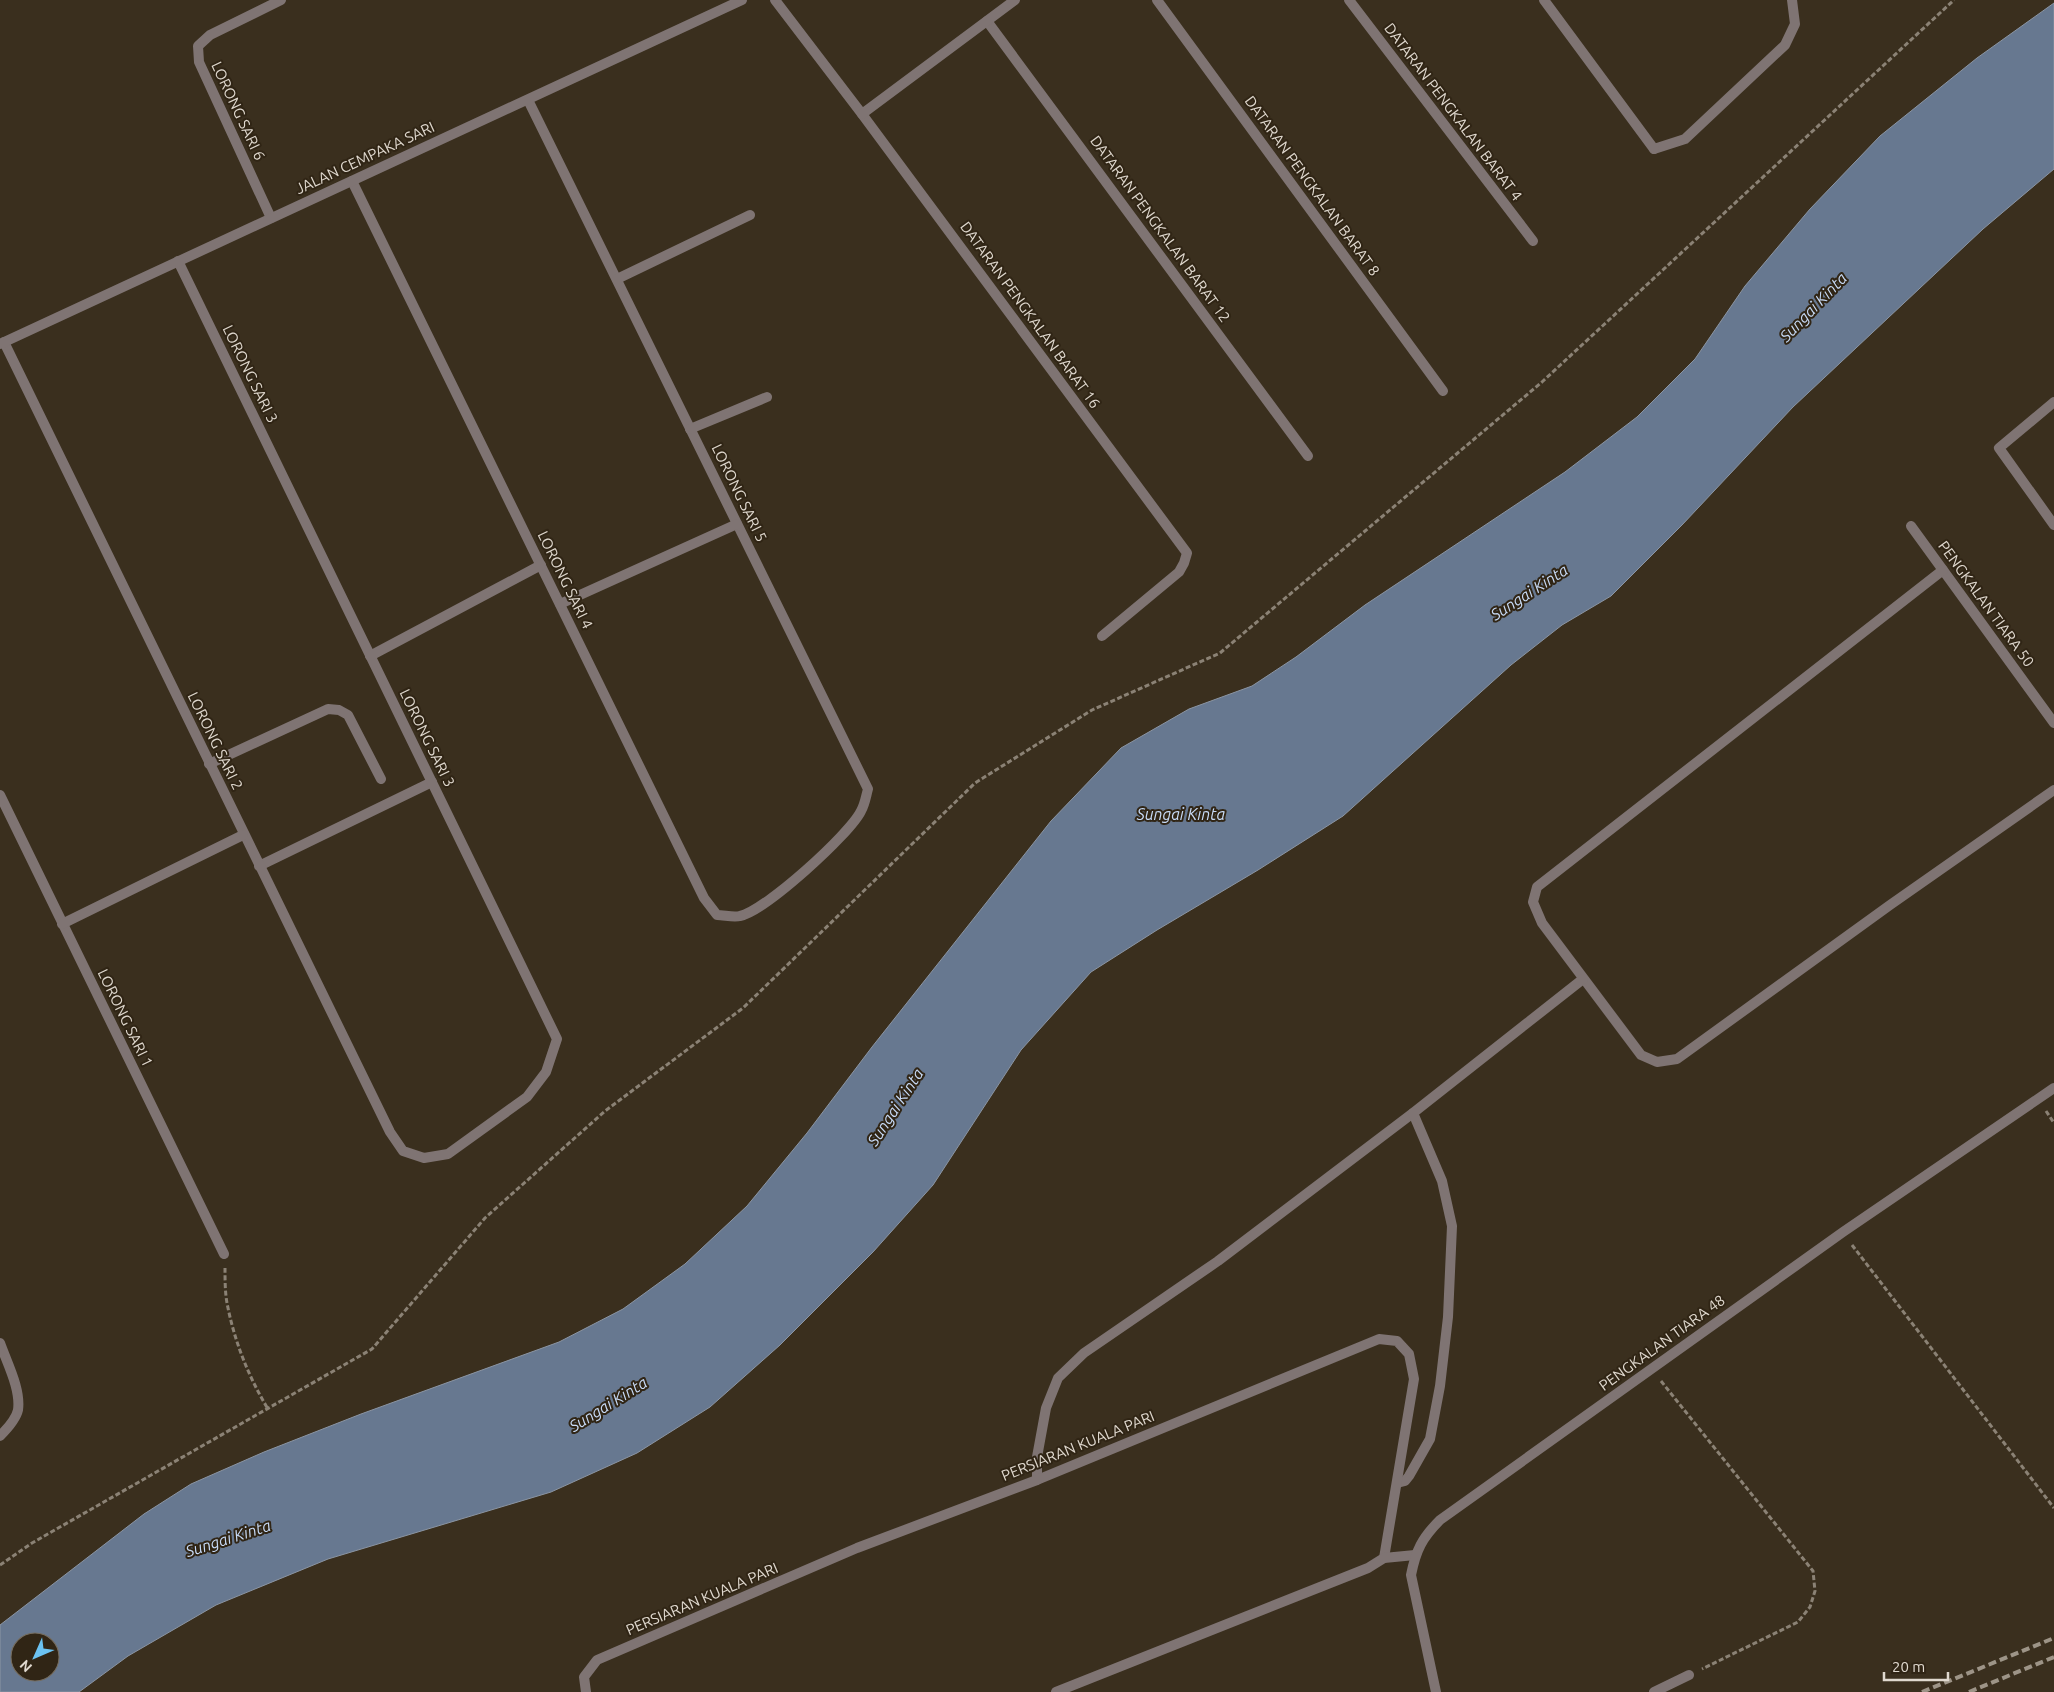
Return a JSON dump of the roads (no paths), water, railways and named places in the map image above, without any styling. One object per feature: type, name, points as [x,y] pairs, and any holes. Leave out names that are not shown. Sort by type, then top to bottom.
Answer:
[{"type":"street","name":"LORONG SARI 6","points":[[271,218],[198,62],[198,46],[210,35],[281,0]]},
{"type":"street","name":"JALAN CEMPAKA SARI","points":[[2,343],[742,0]]},
{"type":"street","name":"DATARAN PENGKALAN BARAT 16","points":[[775,0],[862,114],[1186,553],[1184,563],[1179,572],[1102,636]]},
{"type":"street","points":[[862,114],[1015,0]]},
{"type":"street","name":"DATARAN PENGKALAN BARAT 8","points":[[1157,0],[1443,391]]},
{"type":"street","name":"DATARAN PENGKALAN BARAT 4","points":[[1349,0],[1533,242]]},
{"type":"street","points":[[1544,0],[1654,149],[1685,139],[1784,45],[1795,24],[1792,0]]},
{"type":"street","name":"DATARAN PENGKALAN BARAT 12","points":[[987,21],[1308,456]]},
{"type":"street","name":"LORONG SARI 5","points":[[528,100],[868,789],[861,812],[835,844],[792,883]]},
{"type":"street","name":"LORONG SARI 4","points":[[352,181],[704,898],[718,915],[740,917],[755,910],[792,883]]},
{"type":"street","points":[[617,280],[750,215]]},
{"type":"street","name":"LORONG SARI 3","points":[[178,261],[557,1039],[546,1072],[527,1097],[519,1103],[448,1154],[424,1158],[403,1151]]},
{"type":"street","name":"LORONG SARI 2","points":[[2,343],[390,1132],[403,1151]]},
{"type":"street","points":[[690,429],[767,397]]},
{"type":"street","points":[[2054,402],[1999,448],[2054,525]]},
{"type":"street","points":[[560,604],[737,524]]},
{"type":"street","name":"PENGKALAN TIARA 50","points":[[1911,526],[2054,723]]},
{"type":"street","points":[[370,656],[541,565]]},
{"type":"street","points":[[1943,570],[1537,887],[1533,902],[1542,923],[1642,1055],[1657,1062],[1677,1059],[2054,790]]},
{"type":"street","points":[[209,764],[328,710],[339,710],[348,716],[381,779]]},
{"type":"street","points":[[259,866],[432,782]]},
{"type":"street","name":"LORONG SARI 1","points":[[0,795],[224,1254]]},
{"type":"street","points":[[62,924],[244,835]]},
{"type":"street","points":[[1037,1480],[1037,1457],[1046,1408],[1058,1378],[1084,1352],[1218,1261],[1413,1113],[1583,979]]},
{"type":"street","name":"PENGKALAN TIARA 48","points":[[1436,1692],[1412,1587],[1411,1575],[1415,1555],[1427,1533],[1440,1520],[1843,1232],[2054,1088]]},
{"type":"street","points":[[1397,1483],[1405,1481],[1409,1476],[1430,1439],[1440,1386],[1448,1317],[1452,1226],[1442,1181],[1413,1113]]},
{"type":"street","name":"PERSIARAN KUALA PARI","points":[[586,1692],[584,1677],[597,1660],[858,1548],[1037,1480],[1379,1339],[1397,1341],[1409,1354],[1414,1379],[1384,1558]]},
{"type":"street","points":[[0,1343],[4,1370],[17,1393],[18,1412],[8,1428],[0,1436]]},
{"type":"street","points":[[1056,1692],[1368,1568],[1384,1558],[1415,1555]]},
{"type":"street","points":[[1654,1692],[1689,1676]]},
{"type":"water","name":"Sungai Kinta","points":[[2054,3],[2054,169],[1983,229],[1793,407],[1682,525],[1611,596],[1562,625],[1511,665],[1343,816],[1091,972],[1021,1050],[933,1185],[873,1252],[780,1345],[710,1407],[637,1453],[551,1492],[328,1559],[216,1605],[128,1656],[79,1692],[0,1692],[0,1625],[144,1514],[191,1484],[264,1452],[361,1414],[559,1342],[623,1309],[685,1264],[747,1206],[807,1133],[872,1047],[1051,821],[1121,748],[1189,709],[1252,686],[1296,657],[1365,605],[1565,472],[1637,417],[1695,359],[1745,286],[1810,209],[1880,136],[1977,58]]},
{"type":"railway","points":[[1922,1692],[2054,1638]]},
{"type":"railway","points":[[1969,1692],[2054,1657]]}]
